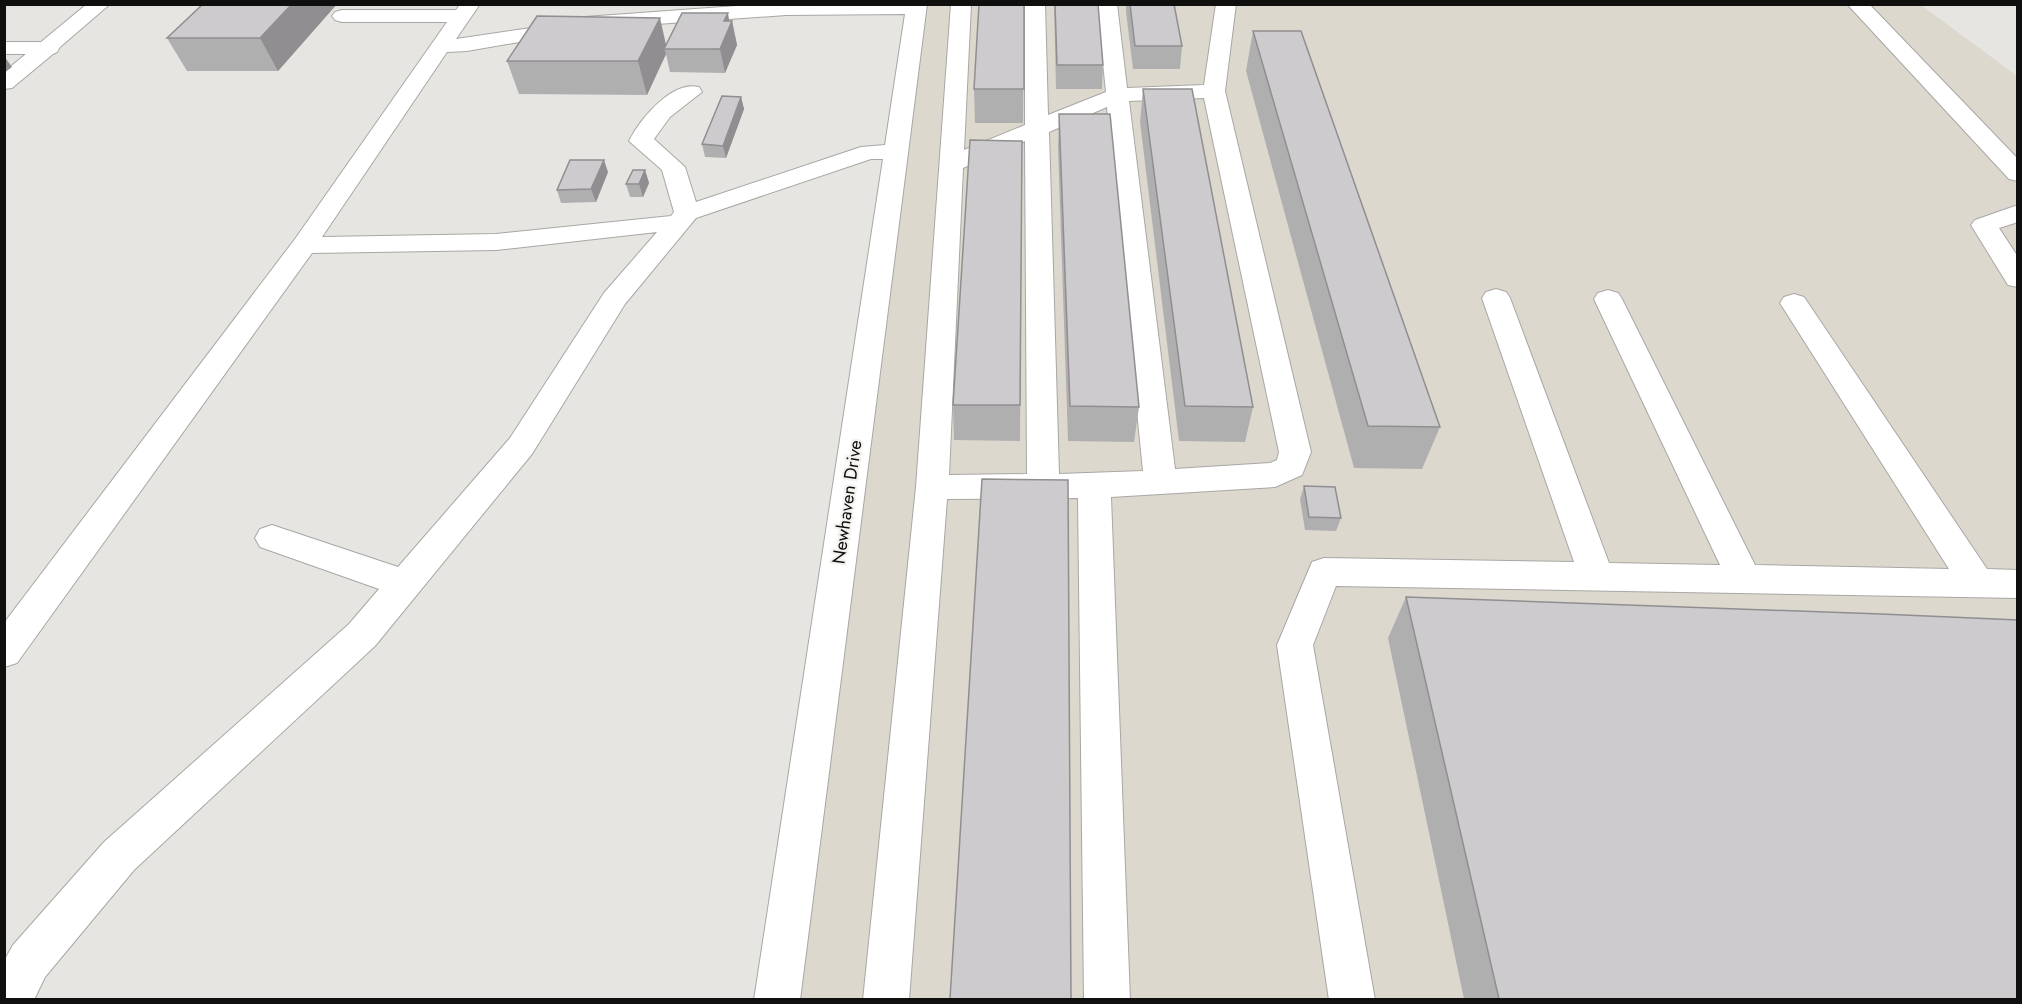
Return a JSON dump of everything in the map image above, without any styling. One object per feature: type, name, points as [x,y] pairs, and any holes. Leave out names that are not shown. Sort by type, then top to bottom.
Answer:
[{"type":"street","points":[[4,83],[50,48],[100,4]]},
{"type":"street","points":[[1087,5],[1108,4],[1160,482]]},
{"type":"street","points":[[932,487],[1094,486],[1275,475],[1291,467],[1295,452],[1214,91],[1226,4]]},
{"type":"street","points":[[1857,4],[2018,174]]},
{"type":"street","points":[[442,46],[467,45],[510,38],[571,24],[786,9],[917,6]]},
{"type":"street","name":"Newhaven Drive","points":[[777,999],[917,6]]},
{"type":"street","points":[[1035,6],[1043,486]]},
{"type":"street","points":[[886,999],[932,487],[951,164],[968,7]]},
{"type":"street","points":[[4,652],[304,245],[466,10]]},
{"type":"street","points":[[342,16],[466,10]]},
{"type":"street","points":[[4,48],[50,48]]},
{"type":"street","points":[[951,164],[1117,95],[1214,91]]},
{"type":"street","points":[[682,218],[673,167],[641,141],[647,127],[667,107],[691,92]]},
{"type":"street","points":[[304,245],[391,247],[498,242],[645,224],[682,218],[869,152],[896,152]]},
{"type":"street","points":[[2018,213],[1984,225],[2018,279]]},
{"type":"street","points":[[9,999],[29,961],[119,856],[362,635],[521,446],[614,299],[682,218]]},
{"type":"street","points":[[1496,298],[1597,577]]},
{"type":"street","points":[[1608,299],[1745,580]]},
{"type":"street","points":[[1794,303],[1978,584]]},
{"type":"street","points":[[1094,486],[1107,999]]},
{"type":"street","points":[[272,538],[405,584]]},
{"type":"street","points":[[1352,999],[1295,645],[1324,572],[2018,584]]},
{"type":"shaded area","points":[[917,5],[1921,5],[2017,76],[2017,999],[777,1000]]},
{"type":"building","points":[[203,4],[292,4],[260,38],[167,38]]},
{"type":"building","points":[[979,4],[1024,4],[1024,89],[974,89]]},
{"type":"building","points":[[1055,4],[1098,4],[1103,65],[1057,65]]},
{"type":"building","points":[[1130,4],[1174,4],[1182,46],[1135,46]]},
{"type":"building","points":[[682,13],[728,13],[724,21],[732,21],[720,49],[664,49]]},
{"type":"building","points":[[537,16],[660,18],[638,61],[507,61]]},
{"type":"building","points":[[1253,31],[1301,31],[1440,427],[1368,426]]},
{"type":"building","points":[[1143,89],[1192,89],[1253,407],[1185,406]]},
{"type":"building","points":[[722,96],[741,97],[723,146],[702,144]]},
{"type":"building","points":[[1059,114],[1110,114],[1139,407],[1070,406]]},
{"type":"building","points":[[970,140],[1022,141],[1020,405],[953,405]]},
{"type":"building","points":[[570,160],[604,160],[591,189],[557,190]]},
{"type":"building","points":[[633,170],[645,170],[639,184],[626,184]]},
{"type":"building","points":[[982,479],[1068,480],[1071,999],[950,999]]},
{"type":"building","points":[[1304,486],[1335,487],[1341,518],[1309,517]]},
{"type":"building","points":[[1406,597],[2018,620],[2018,999],[1499,999]]}]
